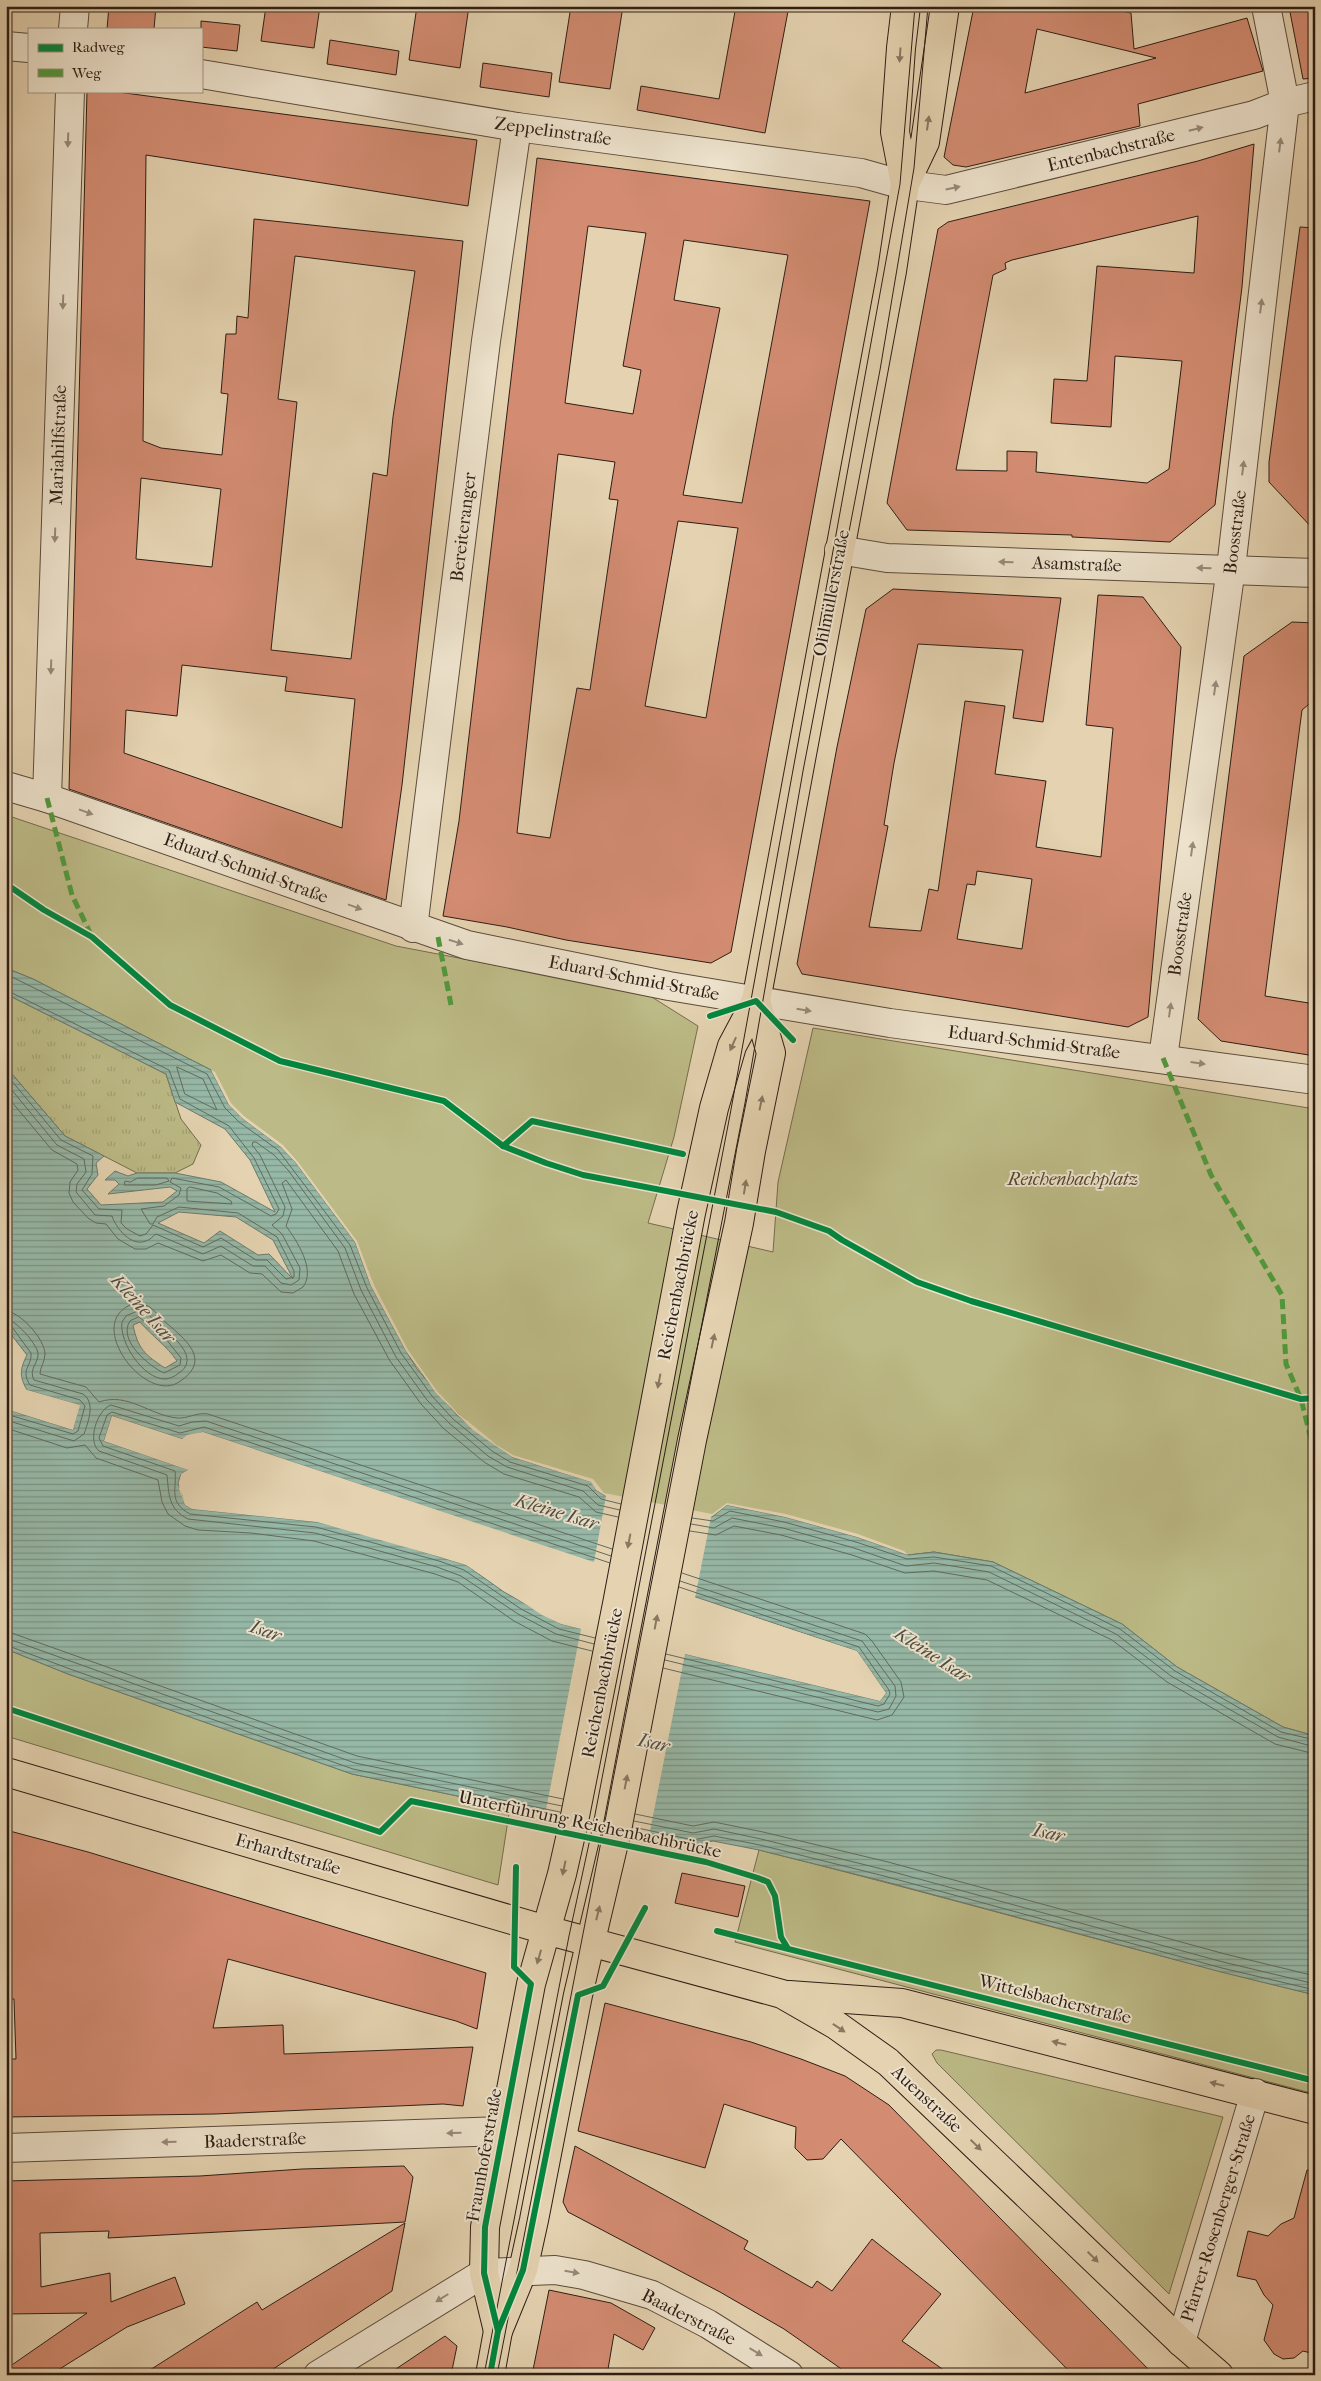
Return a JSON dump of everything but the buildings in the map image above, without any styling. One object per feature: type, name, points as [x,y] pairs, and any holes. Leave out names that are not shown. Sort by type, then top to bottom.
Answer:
[{"type":"main road","name":"Ohlmüllerstraße","points":[[905,184],[895,132],[906,6]]},
{"type":"main road","name":"Ohlmüllerstraße","points":[[756,1001],[890,280],[905,184],[925,142],[945,6]]},
{"type":"main road","name":"Reichenbachbrücke","points":[[569,1936],[562,1874],[618,1604],[691,1213],[714,1108],[732,1046],[756,1001]]},
{"type":"main road","points":[[569,1936],[617,1830],[692,1440],[739,1223],[750,1151],[771,1053],[756,1001]]},
{"type":"main road","name":"Erhardtstraße","points":[[6,1772],[569,1936]]},
{"type":"main road","name":"Auenstraße","points":[[569,1936],[782,1994],[836,2025],[888,2062],[1181,2342],[1219,2375]]},
{"type":"main road","name":"Fraunhoferstraße","points":[[498,2331],[484,2273],[485,2227],[531,1984],[569,1936]]},
{"type":"main road","name":"Fraunhoferstraße","points":[[490,2375],[498,2331],[523,2270],[569,1936]]},
{"type":"main road","points":[[782,1994],[902,2003],[1315,2110]]},
{"type":"street","points":[[73,28],[75,6]]},
{"type":"street","name":"Boosstraße","points":[[1163,1058],[1231,568],[1285,103],[1266,6]]},
{"type":"street","points":[[6,46],[28,48]]},
{"type":"street","name":"Zeppelinstraße","points":[[202,74],[517,127],[862,173],[905,184]]},
{"type":"street","name":"Mariahilfstraße","points":[[47,798],[70,92]]},
{"type":"street","name":"Entenbachstraße","points":[[905,184],[946,190],[1254,115],[1285,103],[1315,96]]},
{"type":"street","name":"Bereiteranger","points":[[413,928],[486,341],[517,127]]},
{"type":"street","name":"Asamstraße","points":[[840,550],[887,558],[1231,568],[1315,573]]},
{"type":"street","name":"Eduard-Schmid-Straße","points":[[6,786],[47,798],[413,928],[467,945],[669,986],[890,1023],[1163,1058],[1315,1080]]},
{"type":"street","name":"Pfarrer-Rosenberger-Straße","points":[[1181,2342],[1255,2094]]},
{"type":"street","name":"Baaderstraße","points":[[6,2148],[503,2131]]},
{"type":"street","points":[[318,2375],[484,2273],[523,2270]]},
{"type":"street","name":"Baaderstraße","points":[[523,2270],[555,2270],[584,2275],[652,2295],[708,2324],[765,2358],[789,2375]]},
{"type":"green space","name":"Reichenbachplatz","points":[[6,815],[396,946],[647,994],[698,1026],[674,1137],[648,1223],[773,1252],[778,1182],[813,1028],[1315,1109],[1315,1736],[1283,1727],[1177,1667],[1122,1624],[993,1562],[934,1552],[908,1555],[603,1495],[512,1457],[495,1447],[436,1393],[229,1105],[211,1070],[33,979],[6,968]]},
{"type":"green space","points":[[6,994],[166,1074],[181,1119],[201,1145],[193,1164],[175,1173],[137,1173],[65,1136],[6,1067]]},
{"type":"green space","points":[[6,1649],[68,1674],[352,1774],[510,1807],[498,1885],[6,1736]]},
{"type":"green space","points":[[759,1850],[1315,1995],[1315,2094],[735,1942]]},
{"type":"green space","points":[[936,2050],[1223,2117],[1169,2294],[937,2063],[932,2054]]},
{"type":"water","points":[[6,968],[33,979],[211,1070],[229,1105],[242,1118],[281,1147],[296,1163],[355,1242],[371,1286],[417,1369],[457,1415],[512,1457],[592,1482],[596,1490],[604,1495],[712,1517],[727,1505],[785,1517],[857,1537],[908,1555],[934,1552],[993,1562],[1122,1624],[1177,1667],[1283,1727],[1315,1736],[1315,1995],[759,1850],[713,1841],[693,1845],[352,1774],[68,1674],[6,1649],[6,1409],[73,1430],[79,1405],[27,1390],[21,1372],[27,1355],[6,1328],[6,1067],[65,1136],[104,1156],[96,1163],[98,1175],[87,1189],[101,1205],[163,1202],[177,1191],[170,1187],[108,1194],[119,1184],[115,1180],[105,1180],[115,1171],[128,1176],[137,1173],[175,1173],[221,1182],[275,1212],[250,1160],[225,1129],[175,1102],[166,1074],[6,994]],"holes":[[[179,1212],[236,1217],[273,1240],[293,1279],[269,1254],[258,1255],[220,1231],[204,1243],[158,1223]],[[140,1322],[177,1361],[165,1368],[152,1359],[140,1346],[133,1325]],[[112,1416],[182,1439],[203,1432],[857,1651],[886,1693],[880,1701],[561,1624],[504,1592],[466,1565],[362,1533],[317,1522],[192,1509],[185,1505],[178,1483],[181,1474],[189,1470],[104,1441]]]},
{"type":"pier","points":[[211,1070],[215,1072],[231,1103],[244,1116],[283,1145],[298,1162],[357,1241],[374,1285],[408,1350],[437,1391],[459,1414],[497,1445],[513,1455],[593,1479],[604,1493],[712,1514],[727,1503],[786,1514],[858,1534],[904,1551],[908,1555],[857,1537],[785,1517],[727,1505],[711,1517],[695,1598],[857,1651],[886,1693],[880,1701],[685,1654],[649,1836],[545,1815],[581,1629],[561,1624],[542,1615],[466,1565],[317,1522],[192,1509],[185,1505],[179,1489],[181,1474],[188,1470],[104,1441],[112,1416],[182,1439],[187,1435],[203,1432],[594,1562],[606,1496],[596,1490],[591,1482],[512,1457],[473,1430],[436,1393],[406,1351],[371,1286],[355,1242],[296,1163],[281,1147],[242,1118],[229,1105]],"holes":[[[113,1419],[182,1442],[202,1434],[855,1653],[883,1693],[879,1698],[562,1622],[525,1603],[467,1563],[362,1531],[317,1520],[193,1507],[186,1503],[182,1495],[181,1483],[183,1476],[190,1472],[191,1469],[107,1439]]]},
{"type":"pier","points":[[24,1389],[80,1405],[73,1430],[6,1409],[6,1406],[72,1427],[77,1407],[27,1392]]},
{"type":"tram line","points":[[484,2375],[569,1936],[593,1825],[730,1115],[900,184],[915,6]]},
{"type":"tram line","points":[[497,2375],[745,1103],[803,771],[880,370],[914,168],[928,6]]},
{"type":"marked path","points":[[47,798],[72,895],[92,937]]},
{"type":"marked path","points":[[438,937],[451,1005]]},
{"type":"marked path","points":[[1163,1058],[1211,1175],[1282,1295],[1286,1364],[1301,1399],[1315,1455]]},
{"type":"cycle path","points":[[6,884],[44,910],[92,937],[170,1005],[280,1061],[444,1101],[503,1146],[546,1163],[583,1175],[776,1212],[829,1231],[917,1282],[971,1301],[1301,1399],[1315,1398]]},
{"type":"cycle path","points":[[710,1016],[756,1001],[793,1040]]},
{"type":"cycle path","points":[[503,1146],[532,1121],[683,1154]]},
{"type":"cycle path","name":"Unterführung Reichenbachbrücke","points":[[6,1708],[380,1832],[411,1801],[706,1862],[768,1882],[775,1896],[781,1937],[787,1947]]},
{"type":"cycle path","points":[[498,2331],[484,2273],[485,2227],[531,1984],[514,1967],[516,1867]]},
{"type":"cycle path","points":[[490,2375],[498,2331],[523,2270],[578,1995],[603,1986],[645,1908]]},
{"type":"cycle path","name":"Wittelsbacherstraße","points":[[717,1931],[1315,2081]]},
{"type":"water label","name":"Kleine Isar","points":[[144,1308]]},
{"type":"water label","name":"Kleine Isar","points":[[557,1511]]},
{"type":"water label","name":"Isar","points":[[266,1630]]},
{"type":"water label","name":"Kleine Isar","points":[[933,1654]]},
{"type":"water label","name":"Isar","points":[[654,1742]]},
{"type":"water label","name":"Isar","points":[[1049,1832]]}]
